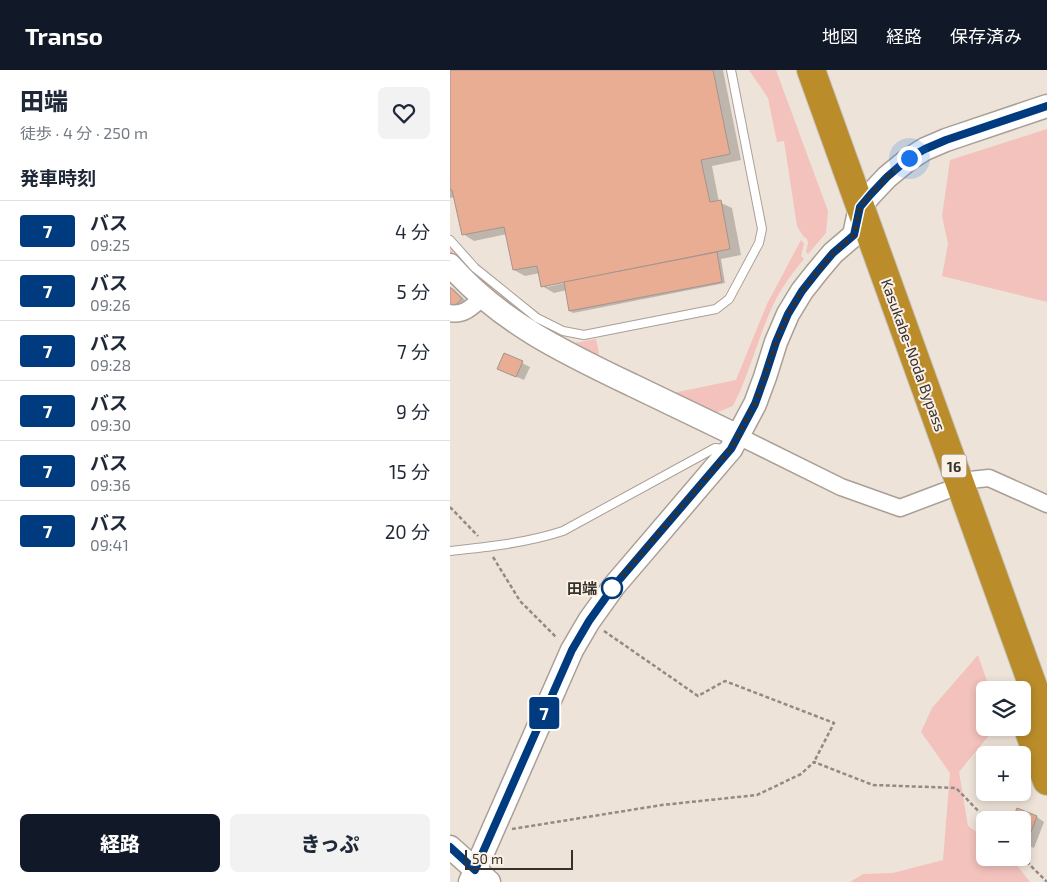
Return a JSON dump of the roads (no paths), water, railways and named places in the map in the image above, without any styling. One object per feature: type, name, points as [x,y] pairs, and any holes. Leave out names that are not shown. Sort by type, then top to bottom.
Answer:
[{"type":"highway","name":"Kasukabe-Noda Bypass","points":[[793,70],[854,235],[1047,726]]},
{"type":"highway","name":"Kasukabe-Noda Bypass","points":[[811,70],[860,207],[952,486],[1012,681]]},
{"type":"highway","points":[[1031,736],[1047,781]]},
{"type":"main road","points":[[478,878],[491,833],[572,650],[589,621],[614,586],[735,443],[755,404],[776,342],[788,314],[802,291],[817,272],[833,253],[854,235],[860,207],[887,177],[909,158],[925,149],[946,140],[1047,106]]},
{"type":"main road","points":[[450,265],[483,297],[511,319],[566,353],[735,443]]},
{"type":"main road","points":[[450,847],[478,878]]},
{"type":"street","points":[[450,313],[462,313],[470,309],[483,297]]},
{"type":"street","points":[[735,443],[841,487],[900,508],[952,486],[989,478],[1047,504]]},
{"type":"lane","points":[[450,240],[475,268],[537,318],[563,331],[584,335],[716,309],[729,299],[759,243],[762,229],[731,70]]},
{"type":"lane","points":[[450,551],[541,538],[563,531],[715,448],[735,443]]},
{"type":"place","name":"田端","points":[[612,588]]}]
